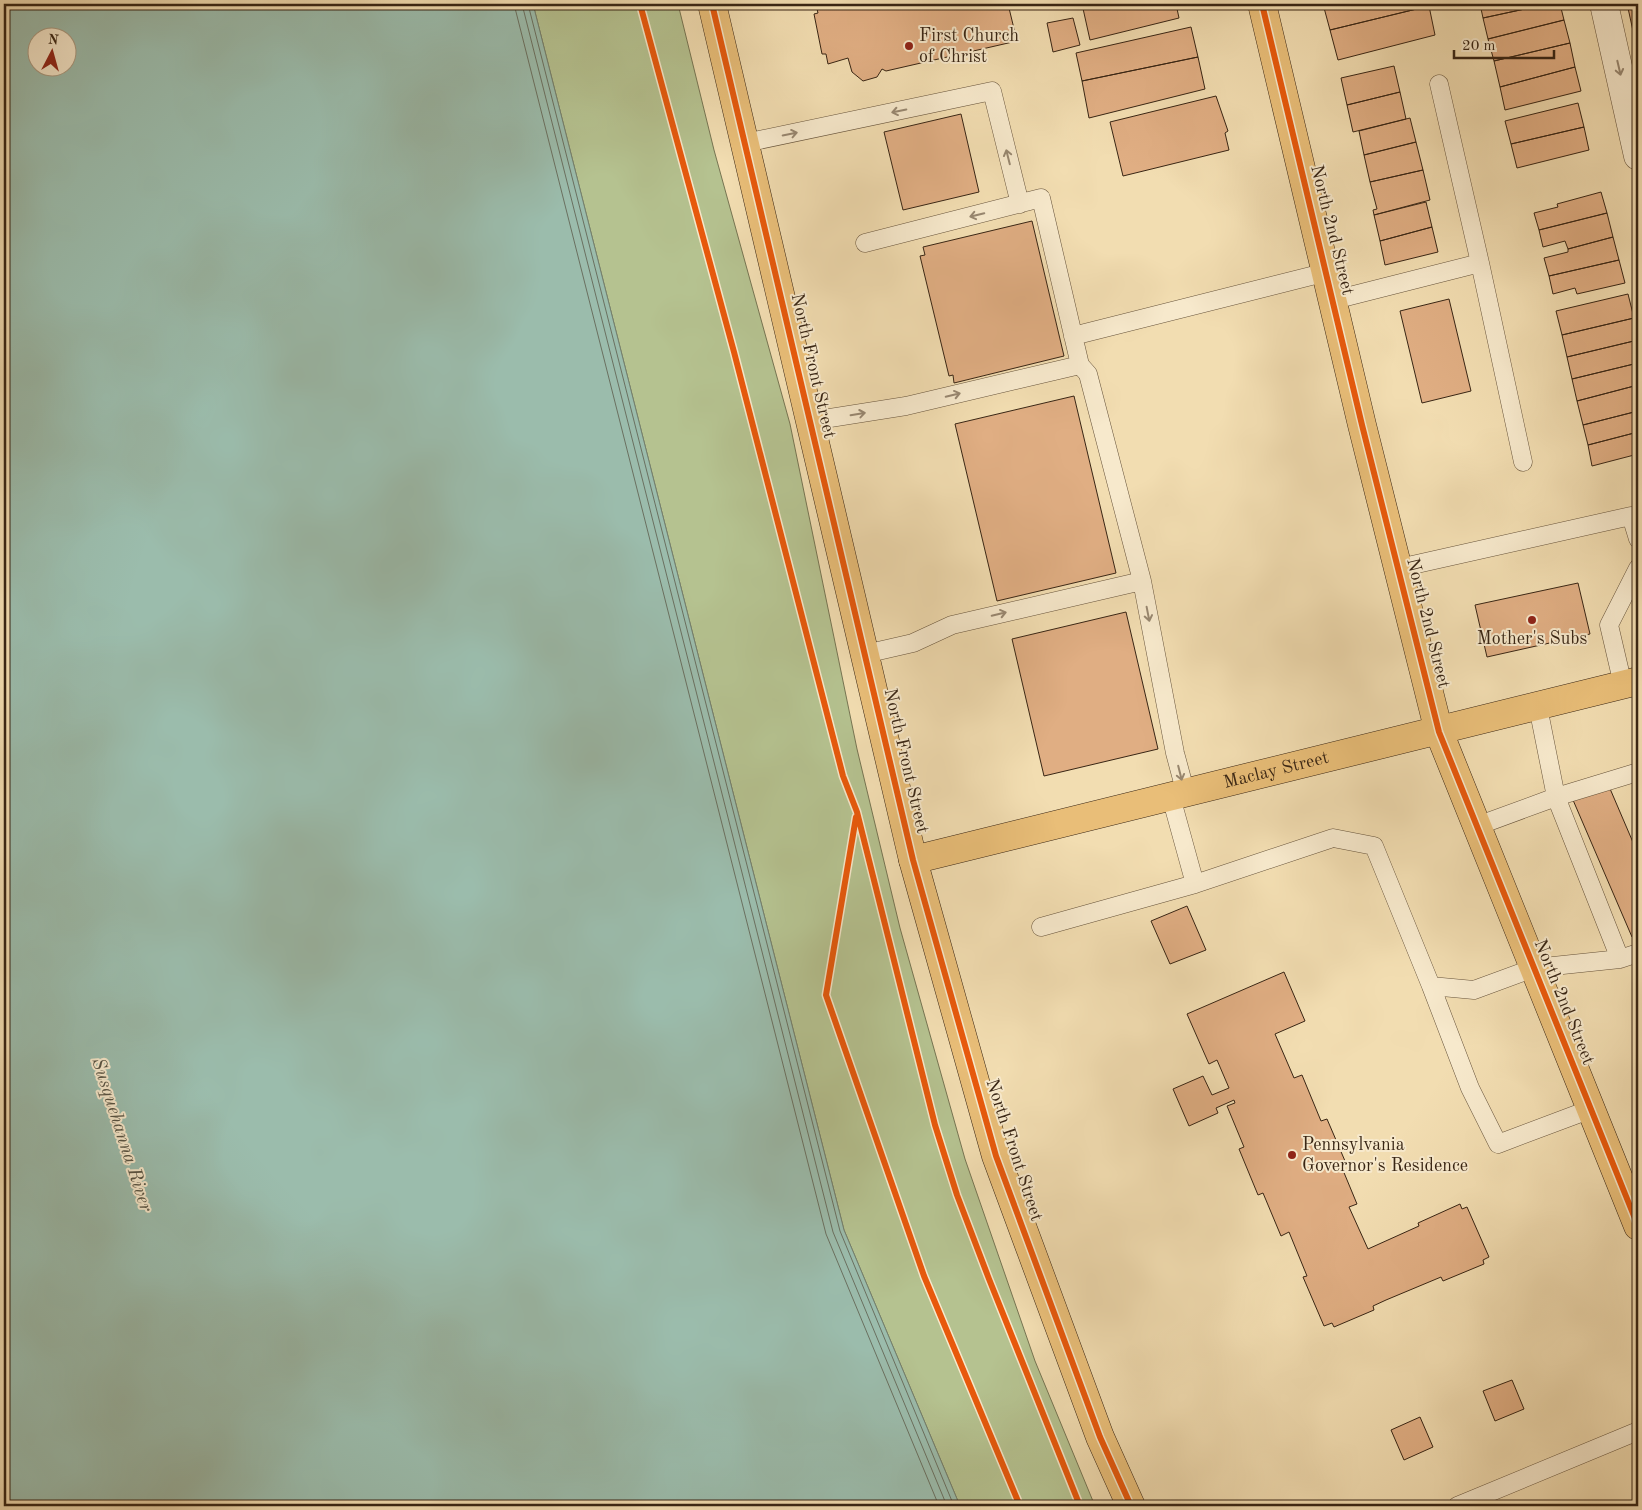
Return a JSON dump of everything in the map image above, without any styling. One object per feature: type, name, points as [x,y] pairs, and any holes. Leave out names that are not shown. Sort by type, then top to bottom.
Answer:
[{"type":"main road","name":"North Front Street","points":[[712,4],[914,860],[996,1156],[1100,1436],[1131,1506]]},
{"type":"main road","name":"North 2nd Street","points":[[1262,4],[1334,300],[1362,425],[1439,732],[1638,1226]]},
{"type":"main road","name":"Maclay Street","points":[[914,860],[1439,732],[1630,683]]},
{"type":"street","points":[[1604,4],[1638,156]]},
{"type":"lane","points":[[1438,84],[1480,263],[1523,462]]},
{"type":"lane","points":[[745,143],[992,91],[1020,204]]},
{"type":"lane","points":[[865,243],[1041,198],[1080,365],[1088,374],[1142,581],[1175,753],[1178,795],[1195,884]]},
{"type":"lane","points":[[1334,300],[1480,263]]},
{"type":"lane","points":[[1073,336],[1327,272]]},
{"type":"lane","points":[[811,422],[906,406],[1080,365]]},
{"type":"lane","points":[[1399,568],[1632,516],[1638,539]]},
{"type":"lane","points":[[1630,683],[1608,625],[1638,568]]},
{"type":"lane","points":[[865,654],[913,643],[952,625],[1142,581]]},
{"type":"lane","points":[[1538,707],[1556,796],[1620,959]]},
{"type":"lane","points":[[1477,826],[1556,796],[1638,772]]},
{"type":"lane","points":[[1041,928],[1195,884],[1332,838],[1374,846],[1470,1088],[1498,1144],[1591,1109]]},
{"type":"lane","points":[[1430,986],[1474,990],[1534,968],[1620,959],[1638,953]]},
{"type":"lane","points":[[1457,1506],[1638,1431]]},
{"type":"green space","points":[[533,4],[678,4],[714,150],[790,424],[857,749],[900,928],[965,1159],[1035,1361],[1095,1506],[960,1506],[844,1230]]},
{"type":"water","name":"Susquehanna River","points":[[4,4],[533,4],[844,1230],[960,1506],[4,1506]]},
{"type":"building","name":"First Church of Christ","points":[[1008,4],[1017,41],[886,71],[882,69],[877,77],[863,81],[852,72],[848,58],[828,64],[826,54],[822,54],[814,14],[818,13],[816,5]]},
{"type":"building","points":[[1082,4],[1176,4],[1179,18],[1090,40]]},
{"type":"building","points":[[1323,4],[1428,4],[1429,6],[1330,30]]},
{"type":"building","points":[[1480,4],[1548,4],[1483,18]]},
{"type":"building","points":[[1548,4],[1560,4],[1564,20],[1488,39],[1483,18]]},
{"type":"building","points":[[1429,6],[1435,35],[1338,60],[1330,30]]},
{"type":"building","points":[[1638,6],[1638,30],[1633,31],[1628,8]]},
{"type":"building","points":[[1073,18],[1080,45],[1053,52],[1047,23]]},
{"type":"building","points":[[1564,20],[1570,43],[1494,61],[1488,39]]},
{"type":"building","points":[[1191,27],[1198,57],[1082,81],[1076,53]]},
{"type":"building","points":[[1570,43],[1575,67],[1500,87],[1494,61]]},
{"type":"building","points":[[1198,57],[1205,89],[1089,118],[1082,81]]},
{"type":"building","points":[[1394,66],[1400,92],[1347,105],[1341,78]]},
{"type":"building","points":[[1575,67],[1581,91],[1505,110],[1500,87]]},
{"type":"building","points":[[1400,92],[1406,119],[1353,132],[1347,105]]},
{"type":"building","points":[[1216,96],[1228,131],[1225,133],[1229,150],[1123,176],[1110,122]]},
{"type":"building","points":[[1578,103],[1584,127],[1511,144],[1505,121]]},
{"type":"building","points":[[961,114],[979,192],[903,210],[884,132]]},
{"type":"building","points":[[1410,118],[1416,142],[1364,155],[1359,131]]},
{"type":"building","points":[[1584,127],[1589,150],[1517,168],[1511,144]]},
{"type":"building","points":[[1416,142],[1423,170],[1370,182],[1364,155]]},
{"type":"building","points":[[1423,170],[1430,200],[1374,215],[1373,210],[1377,209],[1370,182]]},
{"type":"building","points":[[1601,192],[1607,213],[1539,230],[1534,213],[1558,207],[1557,204]]},
{"type":"building","points":[[1426,202],[1432,227],[1380,241],[1374,215]]},
{"type":"building","points":[[1607,213],[1613,237],[1568,249],[1565,241],[1543,247],[1539,230]]},
{"type":"building","points":[[1032,221],[1064,356],[954,383],[953,375],[949,376],[920,256],[925,255],[923,247]]},
{"type":"building","points":[[1432,227],[1438,252],[1385,265],[1380,241]]},
{"type":"building","points":[[1613,237],[1619,260],[1549,276],[1544,258],[1568,252],[1568,249]]},
{"type":"building","points":[[1619,260],[1625,283],[1577,294],[1575,288],[1553,294],[1549,276]]},
{"type":"building","points":[[1628,294],[1634,318],[1562,335],[1556,311]]},
{"type":"building","points":[[1449,299],[1471,391],[1422,403],[1400,311]]},
{"type":"building","points":[[1634,318],[1638,340],[1567,357],[1562,335]]},
{"type":"building","points":[[1638,340],[1638,363],[1572,379],[1567,357]]},
{"type":"building","points":[[1638,363],[1638,385],[1577,401],[1572,379]]},
{"type":"building","points":[[1638,385],[1638,411],[1583,425],[1577,401]]},
{"type":"building","points":[[1074,396],[1116,573],[997,601],[955,424]]},
{"type":"building","points":[[1638,411],[1638,432],[1588,445],[1583,425]]},
{"type":"building","points":[[1638,432],[1638,454],[1592,466],[1588,445]]},
{"type":"building","name":"Mother's Subs","points":[[1578,583],[1590,634],[1487,657],[1475,605]]},
{"type":"building","points":[[1126,612],[1158,749],[1044,776],[1012,639]]},
{"type":"building","points":[[1608,784],[1638,854],[1637,940],[1632,937],[1573,800]]},
{"type":"building","points":[[1187,906],[1206,950],[1170,964],[1151,921]]},
{"type":"building","name":"Pennsylvania Governor's Residence","points":[[1284,972],[1305,1021],[1275,1034],[1294,1078],[1302,1075],[1321,1121],[1327,1119],[1345,1161],[1340,1163],[1357,1204],[1349,1207],[1368,1249],[1419,1226],[1418,1223],[1460,1204],[1462,1209],[1467,1207],[1489,1257],[1483,1260],[1484,1264],[1443,1281],[1441,1277],[1386,1300],[1373,1306],[1374,1310],[1334,1327],[1332,1323],[1324,1326],[1303,1277],[1307,1276],[1289,1232],[1281,1236],[1263,1193],[1258,1195],[1239,1149],[1244,1147],[1227,1106],[1235,1103],[1234,1100],[1216,1108],[1218,1113],[1189,1126],[1173,1089],[1203,1076],[1212,1095],[1229,1088],[1217,1060],[1209,1064],[1187,1014]]},
{"type":"building","points":[[1512,1380],[1524,1409],[1495,1421],[1483,1391]]},
{"type":"building","points":[[1420,1417],[1433,1447],[1404,1460],[1391,1430]]},
{"type":"cycle path","points":[[640,4],[734,352],[843,776],[857,812],[935,1125],[957,1195],[1080,1506]]},
{"type":"cycle path","points":[[712,4],[913,860],[996,1156],[1100,1437],[1131,1506]]},
{"type":"cycle path","points":[[1262,4],[1362,425],[1439,732],[1638,1226]]},
{"type":"cycle path","points":[[856,817],[826,995],[924,1276],[1020,1506]]},
{"type":"place","name":"First Church of Christ","points":[[909,46]]},
{"type":"place","name":"Mother's Subs","points":[[1532,620]]},
{"type":"place","name":"Pennsylvania Governor's Residence","points":[[1292,1155]]}]
